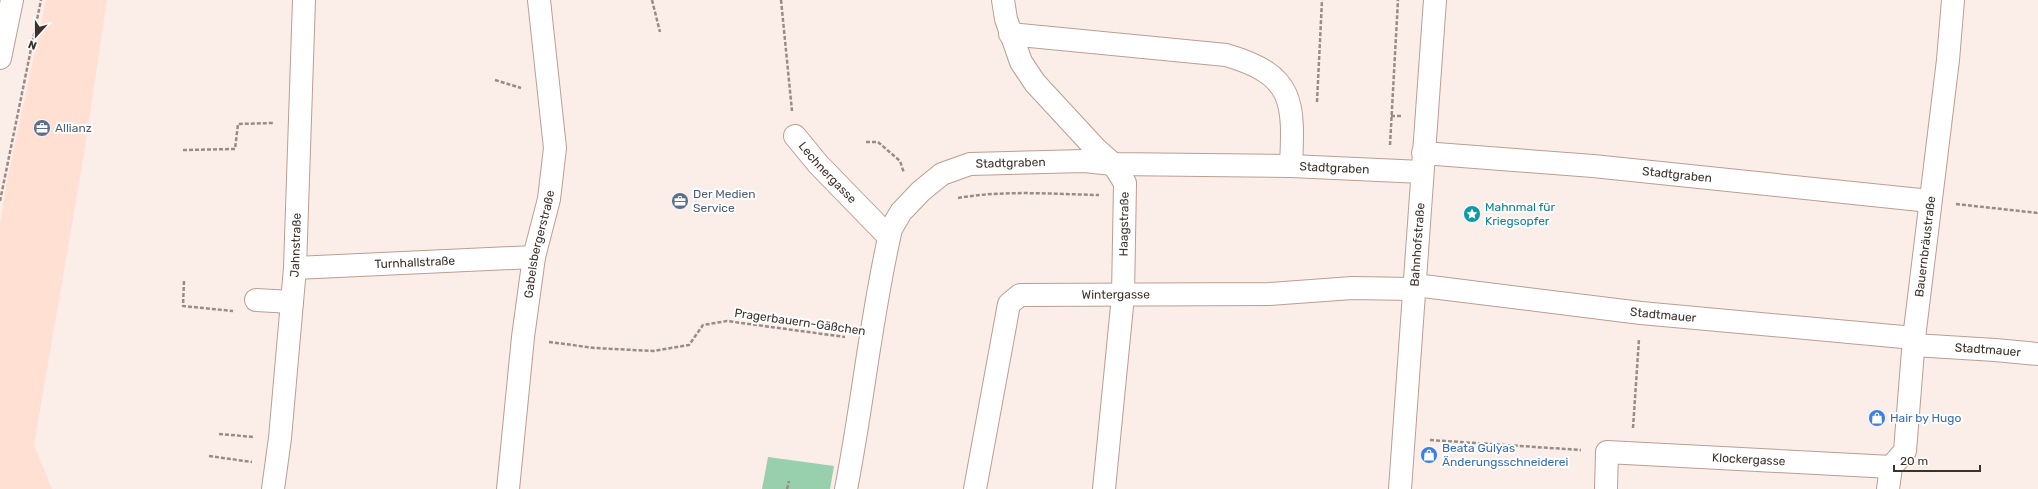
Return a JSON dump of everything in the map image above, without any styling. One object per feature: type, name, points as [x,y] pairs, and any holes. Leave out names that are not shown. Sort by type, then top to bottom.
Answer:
[{"type":"street","points":[[0,58],[12,0]]},
{"type":"street","name":"Jahnstraße","points":[[273,489],[280,438],[295,268],[304,0]]},
{"type":"street","name":"Gabelsbergerstraße","points":[[508,489],[523,337],[534,257],[549,199],[555,148],[539,0]]},
{"type":"street","name":"Haagstraße","points":[[1003,0],[1010,34],[1021,62],[1035,83],[1096,149],[1113,164],[1125,183],[1123,296],[1104,489]]},
{"type":"street","name":"Bahnhofstraße","points":[[1400,489],[1422,163],[1435,0]]},
{"type":"street","name":"Bauernbräustraße","points":[[1891,467],[1905,451],[1914,341],[1953,0]]},
{"type":"street","points":[[1010,34],[1226,55],[1251,62],[1271,75],[1284,90],[1291,106],[1293,123],[1291,166]]},
{"type":"street","name":"Lechnergasse","points":[[795,136],[818,164],[889,237]]},
{"type":"street","name":"Stadtgraben","points":[[846,489],[858,426],[890,229],[901,212],[915,196],[942,174],[970,164],[1084,161],[1113,164],[1291,166],[1388,171],[1422,163],[1593,166],[1930,201]]},
{"type":"street","name":"Turnhallstraße","points":[[295,268],[534,257]]},
{"type":"street","name":"Wintergasse","points":[[974,489],[1009,304],[1020,296],[1269,294],[1352,288],[1414,287]]},
{"type":"street","name":"Stadtmauer","points":[[1414,287],[1641,313],[2038,354]]},
{"type":"street","points":[[256,300],[292,302]]},
{"type":"street","points":[[1606,489],[1607,452]]},
{"type":"street","name":"Klockergasse","points":[[1607,452],[1891,467]]},
{"type":"street","points":[[1888,489],[1891,467]]},
{"type":"path","points":[[0,201],[41,0]]},
{"type":"path","points":[[652,0],[660,32]]},
{"type":"path","name":"Lechnergasse","points":[[781,0],[795,136]]},
{"type":"path","points":[[1317,103],[1322,0]]},
{"type":"path","points":[[1388,171],[1398,0]]},
{"type":"path","points":[[1391,116],[1396,116]]},
{"type":"path","points":[[183,150],[235,149],[238,124],[300,122]]},
{"type":"path","points":[[866,142],[878,142],[900,161],[907,183],[915,196]]},
{"type":"path","points":[[951,201],[958,198],[987,194],[1125,195]]},
{"type":"path","points":[[1930,201],[2038,213]]},
{"type":"path","points":[[184,281],[183,306],[237,312]]},
{"type":"path","points":[[1631,454],[1641,313]]},
{"type":"path","name":"Pragerbauern-Gäßchen","points":[[523,337],[595,348],[653,351],[689,345],[703,325],[727,321],[871,340]]},
{"type":"path","points":[[219,434],[280,438]]},
{"type":"path","points":[[1404,438],[1607,452]]},
{"type":"path","points":[[209,456],[276,465]]},
{"type":"path","points":[[787,489],[789,481]]},
{"type":"shaded area","points":[[46,0],[107,0],[84,154],[34,445],[52,489],[0,489],[0,223],[7,181]]},
{"type":"green space","points":[[768,457],[834,466],[830,489],[762,489]]},
{"type":"place","name":"Allianz","points":[[42,128]]},
{"type":"place","name":"Der Medien Service","points":[[680,201]]},
{"type":"place","name":"Mahnmal für Kriegsopfer","points":[[1472,214]]},
{"type":"place","name":"Hair by Hugo","points":[[1877,418]]},
{"type":"place","name":"Beata Gulyas Änderungsschneiderei","points":[[1429,455]]}]
